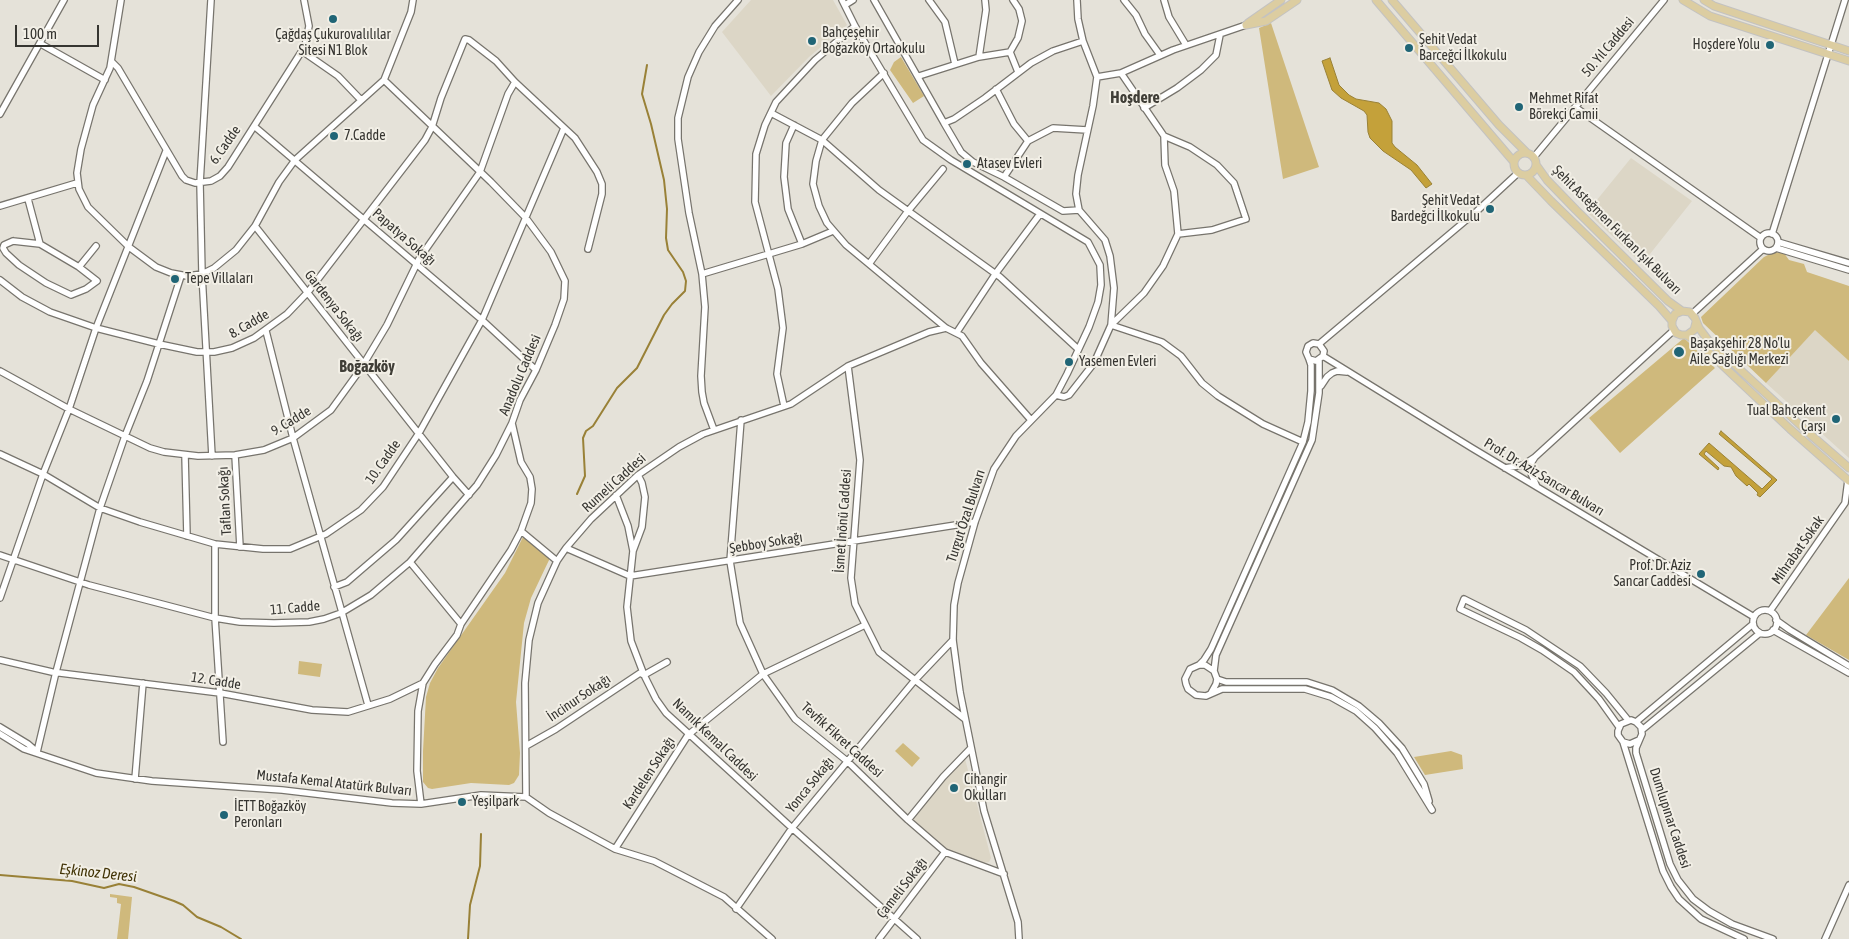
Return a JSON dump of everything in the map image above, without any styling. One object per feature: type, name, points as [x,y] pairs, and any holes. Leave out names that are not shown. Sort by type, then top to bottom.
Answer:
[{"type":"main road","points":[[1246,25],[1281,0]]},
{"type":"main road","points":[[1246,25],[1266,21],[1297,0]]},
{"type":"main road","points":[[1376,0],[1514,162],[1518,173],[1527,176],[1534,172],[1537,166],[1530,155],[1499,125],[1392,0]]},
{"type":"main road","points":[[1683,0],[1710,16],[1849,61]]},
{"type":"main road","points":[[1704,0],[1714,6],[1849,51]]},
{"type":"main road","points":[[1514,162],[1520,154],[1530,155]]},
{"type":"main road","name":"Şehit Asteğmen Furkan Işık Bulvarı","points":[[1537,166],[1547,180],[1668,302],[1682,311]]},
{"type":"main road","name":"Şehit Asteğmen Furkan Işık Bulvarı","points":[[1527,176],[1672,321]]},
{"type":"main road","points":[[1848,480],[1790,429],[1700,344],[1687,335],[1679,334],[1674,330],[1672,321],[1675,314],[1682,311],[1692,314],[1708,340],[1849,468]]},
{"type":"main road","points":[[1687,335],[1694,330],[1696,322]]},
{"type":"street","points":[[0,114],[64,0]]},
{"type":"street","points":[[121,0],[112,62],[93,105],[85,131],[78,165],[77,183],[88,208],[129,247],[156,267],[181,276],[202,274],[227,258],[255,226],[279,182],[295,160],[384,80],[411,12],[413,0]]},
{"type":"street","points":[[211,0],[200,183],[202,274],[212,456]]},
{"type":"street","name":"6. Cadde","points":[[200,183],[211,181],[225,171],[302,51],[309,33],[304,0]]},
{"type":"street","points":[[714,430],[702,392],[705,307],[702,274],[689,213],[678,139],[679,112],[688,77],[702,46],[715,26],[738,0]]},
{"type":"street","points":[[843,2],[853,0]]},
{"type":"street","points":[[874,0],[961,152],[973,162],[1004,177],[1063,211],[1079,210]]},
{"type":"street","points":[[929,0],[945,22],[955,64]]},
{"type":"street","points":[[979,57],[986,10],[984,0]]},
{"type":"street","points":[[1010,52],[1018,38],[1022,21],[1014,0]]},
{"type":"street","points":[[1056,395],[1064,397],[1070,394],[1094,363],[1111,325],[1114,288],[1110,256],[1105,240],[1079,210],[1076,194],[1097,77],[1083,41],[1076,0]]},
{"type":"street","points":[[1124,0],[1136,15],[1145,34],[1160,55]]},
{"type":"street","points":[[1164,0],[1169,17],[1186,46]]},
{"type":"street","name":"50. Yıl Caddesi","points":[[1530,155],[1575,107],[1664,0]]},
{"type":"street","points":[[1772,234],[1845,0]]},
{"type":"street","name":"Turgut Özal Bulvarı","points":[[843,2],[855,26],[923,140],[950,160],[1088,242],[1100,265],[1098,302],[1056,395],[1016,436],[1001,457],[986,489],[957,590],[953,622],[953,640],[960,692],[984,811],[1018,922],[1019,939]]},
{"type":"street","points":[[1097,77],[1121,73],[1160,55],[1246,25]]},
{"type":"street","points":[[784,406],[777,374],[782,328],[778,289],[755,202],[756,154],[776,102],[815,60],[855,26]]},
{"type":"street","points":[[1144,108],[1177,88],[1201,70],[1216,55],[1220,35]]},
{"type":"street","name":"8. Cadde","points":[[0,280],[22,297],[41,308],[96,328],[159,344],[207,352],[232,348],[266,331],[287,314],[308,292],[425,140],[432,127],[440,98],[465,39],[496,61],[515,82]]},
{"type":"street","points":[[944,123],[954,119],[1018,72],[1053,51],[1083,41]]},
{"type":"street","points":[[41,44],[105,80]]},
{"type":"street","points":[[302,51],[338,76],[362,100]]},
{"type":"street","points":[[919,76],[979,57],[1010,52]]},
{"type":"street","points":[[1010,52],[1018,72]]},
{"type":"street","points":[[112,62],[118,68],[166,151],[186,180],[200,183]]},
{"type":"street","points":[[884,73],[852,103],[822,140],[816,161],[814,184],[819,206],[833,231],[869,264],[946,328],[962,336],[981,363],[1031,420]]},
{"type":"street","points":[[1121,73],[1164,136],[1190,147],[1217,165],[1234,183],[1246,219],[1212,230],[1178,234]]},
{"type":"street","name":"Anadolu Caddesi","points":[[384,80],[526,218],[551,252],[566,281],[564,299],[536,370],[520,400],[512,423],[521,462],[530,477],[532,489],[531,503],[521,531],[488,585],[461,624],[457,635],[435,664],[424,683],[418,712],[417,751],[417,771],[421,804]]},
{"type":"street","points":[[515,82],[575,138],[602,184],[602,194],[588,249]]},
{"type":"street","name":"9. Cadde","points":[[0,371],[69,409],[125,436],[164,452],[185,455],[235,455],[264,450],[293,438],[331,410],[364,364],[387,325],[416,264],[480,172],[508,94],[515,82]]},
{"type":"street","points":[[996,89],[1014,124],[1028,141]]},
{"type":"street","points":[[1575,107],[1761,238]]},
{"type":"street","points":[[771,112],[822,140],[879,190],[996,273],[1078,349]]},
{"type":"street","points":[[794,125],[786,143],[784,177],[788,209],[802,244]]},
{"type":"street","name":"Papatya Sokağı","points":[[254,126],[482,320],[536,370]]},
{"type":"street","name":"10. Cadde","points":[[0,454],[43,474],[100,508],[215,544],[263,549],[290,549],[320,537],[361,510],[384,487],[418,433],[482,320],[564,128]]},
{"type":"street","points":[[1004,177],[1028,141],[1053,128],[1087,130]]},
{"type":"street","points":[[1111,325],[1144,292],[1163,266],[1178,234],[1174,191],[1165,165],[1164,136]]},
{"type":"street","points":[[0,598],[43,474],[69,409],[96,328],[166,151]]},
{"type":"street","points":[[869,264],[942,169]]},
{"type":"street","points":[[1320,344],[1452,230],[1477,211],[1518,173]]},
{"type":"street","points":[[0,206],[77,183]]},
{"type":"street","points":[[28,199],[40,244]]},
{"type":"street","points":[[957,332],[996,273],[1040,214]]},
{"type":"street","name":"Gardenya Sokağı","points":[[255,226],[469,495]]},
{"type":"street","points":[[702,274],[802,244],[833,231]]},
{"type":"street","points":[[1777,245],[1776,238],[1772,234],[1766,234],[1761,238],[1760,243],[1763,249],[1768,251],[1777,245],[1849,263]]},
{"type":"street","points":[[13,242],[40,244],[79,267],[97,281],[86,289],[71,295],[46,283],[19,265],[3,248],[4,245],[13,242]]},
{"type":"street","points":[[1777,245],[1849,270]]},
{"type":"street","points":[[79,267],[96,246]]},
{"type":"street","points":[[1692,314],[1763,249]]},
{"type":"street","points":[[37,752],[56,672],[100,508],[147,380],[181,276]]},
{"type":"street","points":[[1111,325],[1162,342],[1181,356],[1202,383],[1218,396],[1264,424],[1303,442]]},
{"type":"street","name":"Rumeli Caddesi","points":[[526,797],[525,683],[529,640],[538,603],[557,560],[591,519],[638,475],[657,460],[679,447],[714,430],[791,404],[848,366],[929,332],[946,328]]},
{"type":"street","points":[[1505,468],[1523,465],[1535,457],[1674,330]]},
{"type":"street","points":[[266,331],[293,438],[368,705]]},
{"type":"street","points":[[1217,679],[1226,682],[1307,682],[1332,690],[1359,706],[1402,748],[1424,784],[1432,810],[1397,753],[1375,728],[1356,711],[1331,697],[1305,689],[1222,689],[1196,696],[1188,689],[1186,684],[1185,679],[1190,669],[1199,665],[1204,660],[1211,648],[1303,442],[1308,422],[1312,375],[1306,352],[1308,346],[1314,343],[1320,344]]},
{"type":"street","points":[[1211,693],[1217,679],[1214,671],[1216,654],[1308,450],[1313,434],[1319,393],[1321,358],[1324,351],[1320,344]]},
{"type":"street","points":[[1309,359],[1321,358]]},
{"type":"street","name":"Prof. Dr. Aziz Sancar Bulvarı","points":[[1321,358],[1350,373],[1754,617]]},
{"type":"street","name":"İsmet İnönü Caddesi","points":[[848,366],[860,460],[851,578],[855,604],[879,652],[966,720]]},
{"type":"street","points":[[1319,393],[1324,381],[1332,373],[1342,371],[1350,373]]},
{"type":"street","name":"Tevfik Fikret Caddesi","points":[[742,420],[730,561],[740,623],[764,674],[795,718],[875,786],[908,820],[945,852],[1004,874]]},
{"type":"street","name":"11. Cadde","points":[[0,555],[80,582],[215,618],[240,622],[292,623],[324,619],[341,613],[371,595],[410,562],[469,495],[496,455],[512,423]]},
{"type":"street","points":[[185,455],[187,536]]},
{"type":"street","name":"Taflan Sokağı","points":[[235,455],[240,546]]},
{"type":"street","points":[[1535,457],[1530,464],[1530,471],[1537,487]]},
{"type":"street","points":[[632,551],[642,527],[645,497],[638,475]]},
{"type":"street","points":[[334,587],[347,582],[396,540],[453,477]]},
{"type":"street","points":[[1847,502],[1848,480]]},
{"type":"street","name":"Namık Kemal Caddesi","points":[[616,496],[628,526],[632,551],[627,607],[631,642],[656,699],[666,713],[688,735],[917,939]]},
{"type":"street","name":"Mihrabat Sokak","points":[[1770,611],[1847,502]]},
{"type":"street","name":"Şebboy Sokağı","points":[[630,576],[975,522]]},
{"type":"street","points":[[521,531],[557,560]]},
{"type":"street","points":[[215,544],[215,618],[223,742]]},
{"type":"street","points":[[566,548],[630,576]]},
{"type":"street","points":[[410,562],[461,624]]},
{"type":"street","points":[[1619,727],[1599,699],[1574,672],[1521,638],[1460,609],[1464,599],[1526,630],[1580,666],[1628,720],[1636,722],[1642,730]]},
{"type":"street","points":[[1776,620],[1773,630],[1767,634],[1757,631],[1753,624],[1754,617],[1759,611],[1770,611],[1776,620],[1790,630],[1849,666]]},
{"type":"street","points":[[1636,722],[1753,624]]},
{"type":"street","name":"Kardelen Sokağı","points":[[615,849],[688,735],[764,674],[865,625]]},
{"type":"street","points":[[1773,630],[1849,673]]},
{"type":"street","points":[[1628,720],[1624,721],[1619,727],[1618,735],[1623,742],[1633,744],[1639,740],[1642,730],[1760,633]]},
{"type":"street","name":"Yonca Sokağı","points":[[736,909],[792,828],[846,761],[915,680],[953,640]]},
{"type":"street","name":"12. Cadde","points":[[0,660],[56,672],[220,693],[312,710],[348,712],[390,699],[424,683]]},
{"type":"street","points":[[644,675],[667,662]]},
{"type":"street","points":[[1199,665],[1205,665],[1214,671]]},
{"type":"street","name":"İncinur Sokağı","points":[[526,746],[556,729],[640,673],[644,675]]},
{"type":"street","points":[[135,779],[143,683]]},
{"type":"street","name":"Mustafa Kemal Atatürk Bulvarı","points":[[1,733],[24,749],[96,773],[135,779],[282,790],[392,803],[421,804],[481,795],[526,797]]},
{"type":"street","name":"Dumlupınar Caddesi","points":[[1639,740],[1636,753],[1670,864],[1678,880],[1693,899],[1709,911],[1732,924],[1773,939]]},
{"type":"street","name":"Dumlupınar Caddesi","points":[[1623,742],[1663,871],[1671,887],[1680,899],[1701,919],[1744,939]]},
{"type":"street","points":[[908,820],[943,777],[971,748]]},
{"type":"street","points":[[526,797],[549,813],[615,849],[654,861],[724,897],[772,939]]},
{"type":"street","name":"Çameli Sokağı","points":[[879,939],[945,852]]},
{"type":"street","points":[[1826,939],[1849,885]]},
{"type":"shaded area","points":[[751,0],[833,0],[847,25],[809,57],[771,96],[722,32]]},
{"type":"shaded area","points":[[1271,23],[1319,167],[1283,179],[1259,28]]},
{"type":"shaded area","points":[[901,57],[924,96],[913,103],[890,70],[894,62]]},
{"type":"shaded area","points":[[1330,58],[1339,85],[1349,95],[1356,99],[1379,103],[1386,109],[1392,121],[1392,143],[1417,165],[1432,184],[1426,188],[1411,170],[1383,151],[1370,138],[1367,115],[1364,111],[1341,98],[1332,90],[1322,61]]},
{"type":"shaded area","points":[[1631,158],[1692,201],[1642,264],[1589,214],[1594,209],[1592,206]]},
{"type":"shaded area","points":[[1774,252],[1784,253],[1789,260],[1804,264],[1807,272],[1849,286],[1849,361],[1815,330],[1766,383],[1703,323],[1701,317],[1764,257]]},
{"type":"shaded area","points":[[1815,329],[1849,361],[1849,458],[1766,383]]},
{"type":"shaded area","points":[[1684,338],[1715,368],[1620,453],[1589,418]]},
{"type":"shaded area","points":[[1721,431],[1777,480],[1760,497],[1749,484],[1747,486],[1736,476],[1731,467],[1724,466],[1706,451],[1704,454],[1719,468],[1718,470],[1699,454],[1709,443],[1762,489],[1772,479],[1719,434]]},
{"type":"shaded area","points":[[523,537],[550,558],[531,598],[524,623],[516,702],[520,753],[519,775],[514,783],[509,785],[471,783],[428,788],[423,782],[423,751],[426,697],[430,683],[438,668],[505,573]]},
{"type":"shaded area","points":[[1849,578],[1849,660],[1806,635]]},
{"type":"shaded area","points":[[299,661],[322,664],[320,677],[298,674]]},
{"type":"shaded area","points":[[903,743],[920,758],[912,767],[895,751]]},
{"type":"shaded area","points":[[1451,751],[1462,755],[1463,769],[1425,775],[1414,757]]},
{"type":"shaded area","name":"Cihangir Okulları","points":[[964,755],[991,858],[989,862],[978,864],[945,852],[908,820]]},
{"type":"shaded area","points":[[110,894],[132,897],[128,939],[117,939],[121,904],[117,903],[117,898],[110,897]]},
{"type":"waterway","points":[[577,494],[585,476],[583,438],[586,431],[593,426],[617,388],[637,368],[664,315],[685,291],[686,281],[683,272],[668,250],[664,180],[642,94],[647,65]]},
{"type":"waterway","points":[[468,939],[470,905],[480,866],[481,834]]},
{"type":"waterway","name":"Eşkinoz Deresi","points":[[0,875],[72,881],[104,888],[119,884],[134,887],[183,905],[197,917],[221,927],[241,939]]},
{"type":"place","name":"Çağdaş Çukurovalılılar Sitesi N1 Blok","points":[[333,19]]},
{"type":"place","name":"Bahçeşehir Boğazköy Ortaokulu","points":[[812,41]]},
{"type":"place","name":"Hoşdere Yolu","points":[[1770,45]]},
{"type":"place","name":"Şehit Vedat Barceğci İlkokulu","points":[[1409,48]]},
{"type":"place","name":"Mehmet Rifat Börekçi Camii","points":[[1519,107]]},
{"type":"place","name":"7.Cadde","points":[[334,136]]},
{"type":"place","name":"Atasev Evleri","points":[[967,164]]},
{"type":"place","name":"Şehit Vedat Bardeğci İlkokulu","points":[[1490,209]]},
{"type":"place","name":"Tepe Villaları","points":[[175,279]]},
{"type":"place","name":"Başakşehir 28 No'lu Aile Sağlığı Merkezi","points":[[1679,352]]},
{"type":"place","name":"Yasemen Evleri","points":[[1069,362]]},
{"type":"place","name":"Tual Bahçekent Çarşı","points":[[1836,419]]},
{"type":"place","name":"Prof. Dr. Aziz Sancar Caddesi","points":[[1701,574]]},
{"type":"place","name":"Cihangir Okulları","points":[[954,788]]},
{"type":"place","name":"Yeşilpark","points":[[462,802]]},
{"type":"place","name":"İETT Boğazköy Peronları","points":[[224,815]]},
{"type":"district","name":"Hoşdere","points":[[1135,98]]},
{"type":"district","name":"Boğazköy","points":[[367,367]]}]
